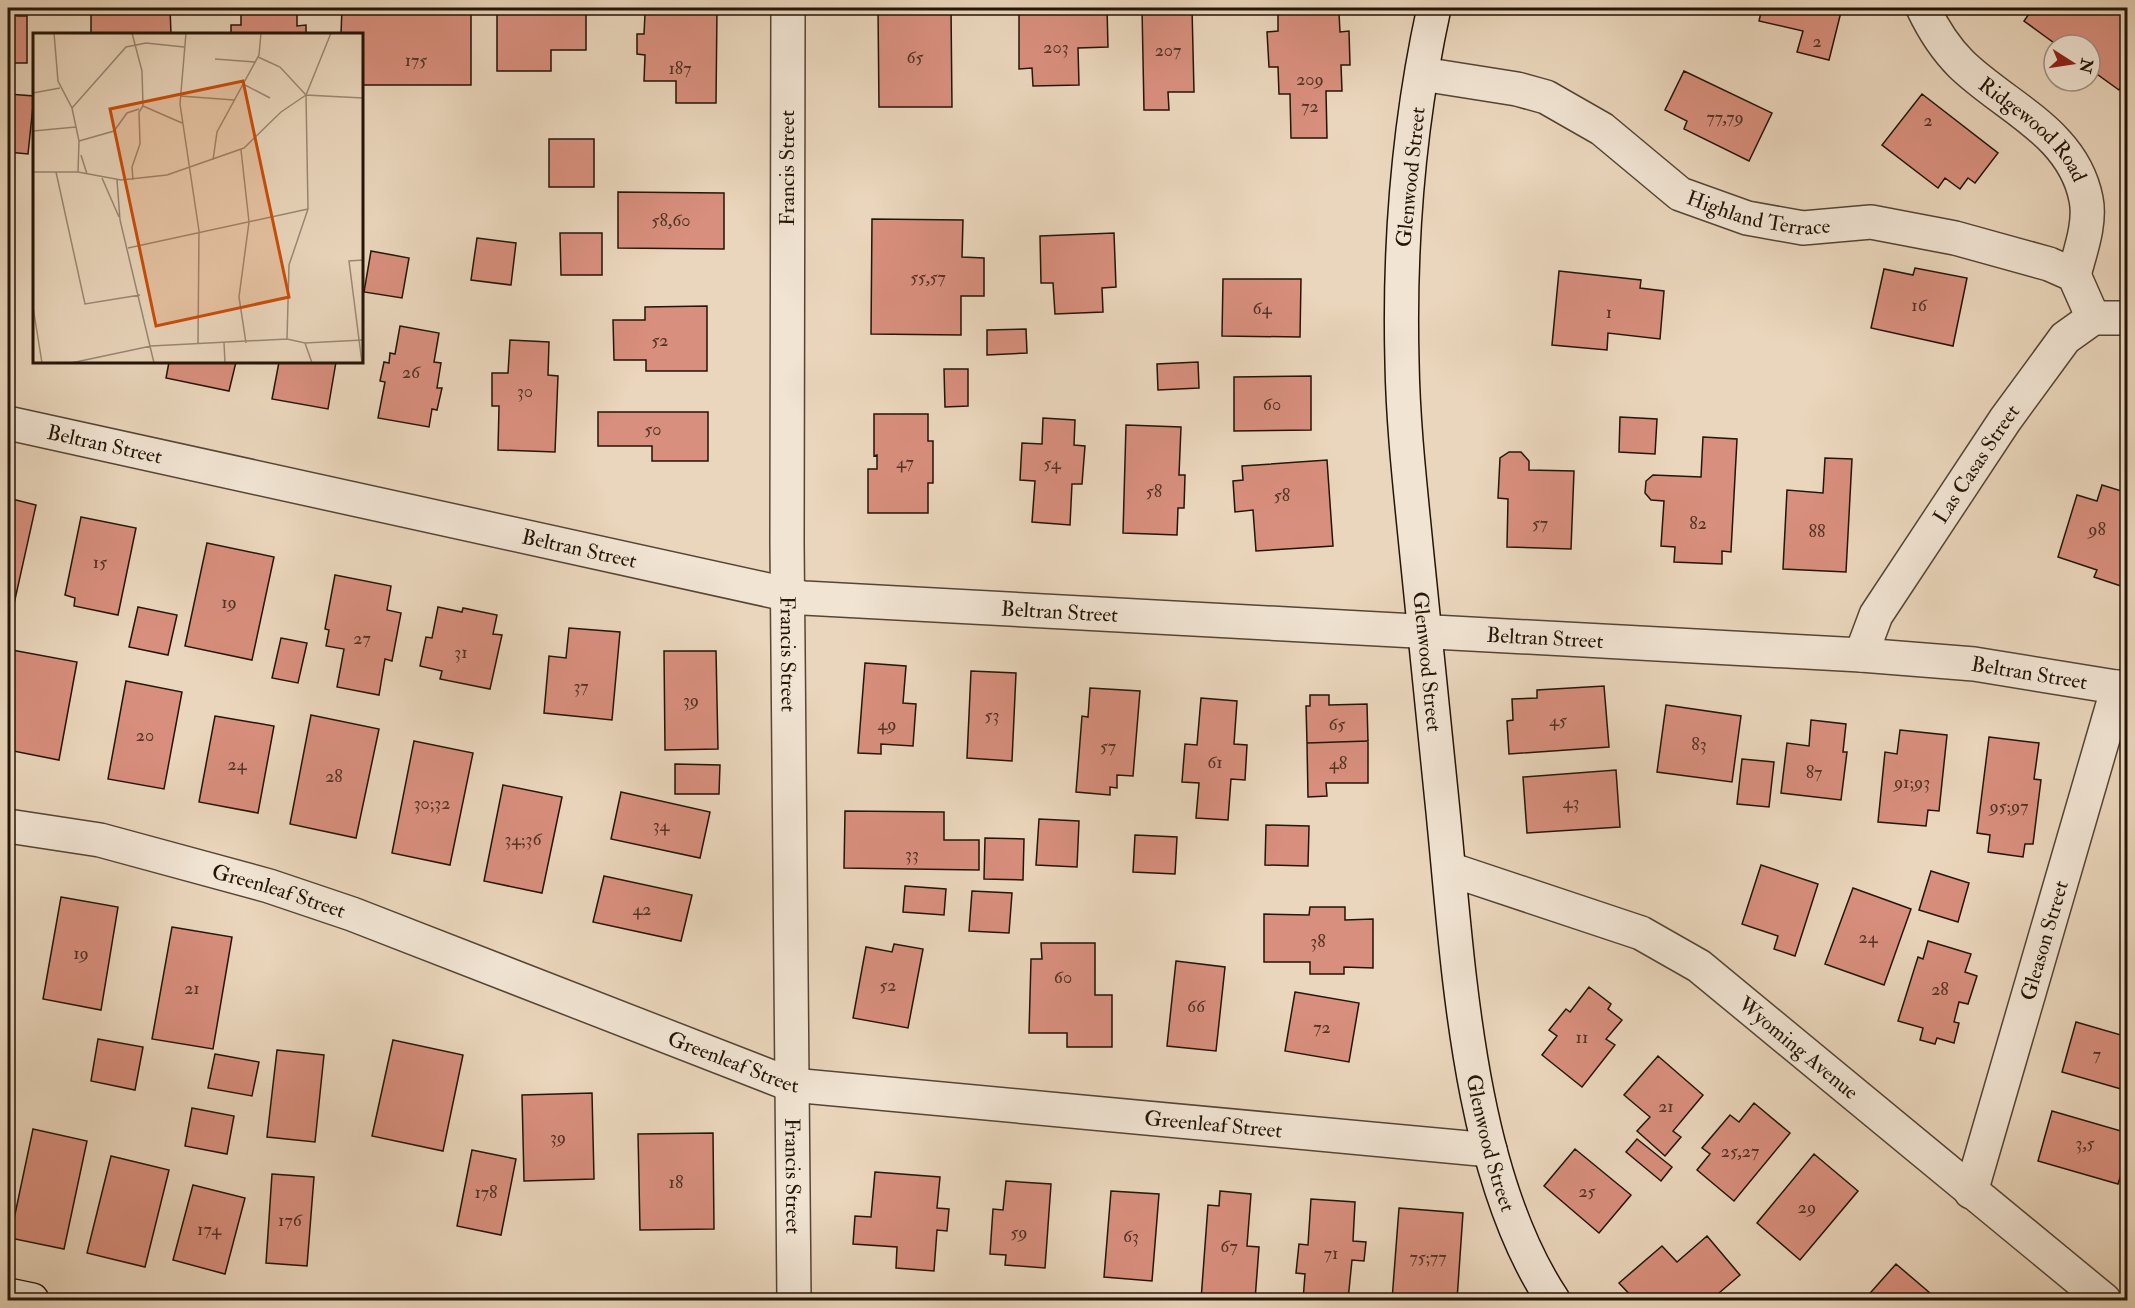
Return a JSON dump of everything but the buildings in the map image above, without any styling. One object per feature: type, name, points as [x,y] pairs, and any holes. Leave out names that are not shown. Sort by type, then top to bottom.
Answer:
[{"type":"street","name":"Francis Street","points":[[788,8],[788,594],[794,1300]]},
{"type":"street","name":"Glenwood Street","points":[[1434,8],[1422,74],[1405,225],[1401,359],[1407,457],[1449,869],[1471,1056],[1490,1150],[1522,1243],[1553,1300]]},
{"type":"street","name":"Ridgewood Road","points":[[1923,8],[1934,32],[1963,66],[2046,130],[2066,155],[2079,180],[2087,206],[2082,243],[2074,275]]},
{"type":"street","name":"Highland Terrace","points":[[1422,74],[1517,89],[1546,97],[1602,129],[1680,194],[1747,218],[1803,228],[1871,222],[1955,238],[2049,264],[2074,275]]},
{"type":"street","points":[[2074,275],[2093,318],[2127,318]]},
{"type":"street","name":"Las Casas Street","points":[[1861,655],[1876,615],[2005,420],[2065,338],[2093,318]]},
{"type":"street","name":"Beltran Street","points":[[8,423],[788,594],[840,601],[1861,655],[1974,664],[2123,688]]},
{"type":"street","name":"Gleason Street","points":[[1971,1192],[2123,688]]},
{"type":"street","name":"Greenleaf Street","points":[[8,825],[100,840],[269,886],[363,919],[792,1085],[1490,1150]]},
{"type":"street","name":"Wyoming Avenue","points":[[1449,869],[1630,929],[1677,952],[1722,983],[1971,1192],[2104,1300]]},
{"type":"street","points":[[8,1295],[32,1300]]}]
